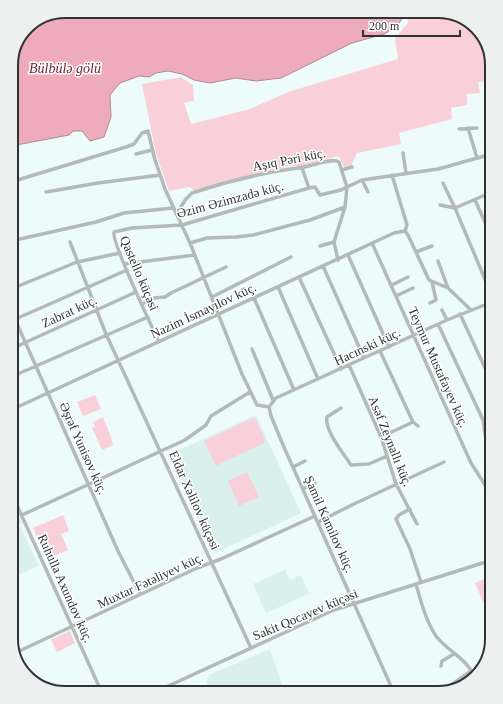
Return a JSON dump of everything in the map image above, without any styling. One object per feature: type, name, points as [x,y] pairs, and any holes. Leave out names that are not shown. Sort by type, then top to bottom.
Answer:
[{"type":"street","points":[[468,128],[477,158]]},
{"type":"street","points":[[459,129],[477,128]]},
{"type":"street","points":[[18,180],[126,147],[134,144],[142,133],[148,132],[160,175],[173,208],[190,243],[250,392],[257,405],[269,407],[273,400],[252,349]]},
{"type":"street","points":[[136,154],[152,150]]},
{"type":"street","points":[[403,153],[406,173]]},
{"type":"street","points":[[302,168],[309,188],[316,188],[320,195],[341,190],[362,180],[438,169],[485,156]]},
{"type":"street","name":"Aşıq Pəri küç.","points":[[176,214],[192,193],[258,175],[302,168],[336,160],[342,170],[347,187]]},
{"type":"street","points":[[342,170],[352,167]]},
{"type":"street","points":[[46,192],[98,183],[160,175]]},
{"type":"street","points":[[392,175],[406,222],[405,231],[432,282],[436,300],[430,303]]},
{"type":"street","points":[[362,180],[368,192]]},
{"type":"street","points":[[443,183],[485,279]]},
{"type":"street","points":[[338,260],[334,242],[345,207],[347,187]]},
{"type":"street","name":"Əzim Əzimzadə küç.","points":[[113,234],[132,228],[182,225],[309,188]]},
{"type":"street","points":[[440,206],[455,208],[485,195]]},
{"type":"street","points":[[475,200],[485,222]]},
{"type":"street","points":[[190,243],[207,238],[253,235],[310,220],[345,207]]},
{"type":"street","name":"Əzim Əzimzadə küç.","points":[[18,239],[96,222],[124,213],[173,208]]},
{"type":"street","name":"Nazim İsmayılov küç.","points":[[18,407],[394,233],[405,231]]},
{"type":"street","name":"Qastello küçəsi","points":[[113,234],[124,264],[159,342]]},
{"type":"street","name":"Eldar Xəlilov küçəsi","points":[[70,242],[106,334],[120,360],[251,648]]},
{"type":"street","points":[[320,246],[334,242]]},
{"type":"street","name":"Teymur Mustafayev küç.","points":[[372,244],[392,285],[474,468],[485,485]]},
{"type":"street","points":[[416,252],[432,246]]},
{"type":"street","points":[[18,286],[77,262],[120,254]]},
{"type":"street","points":[[124,264],[194,255]]},
{"type":"street","points":[[348,255],[389,347]]},
{"type":"street","points":[[212,297],[291,257]]},
{"type":"street","points":[[438,261],[448,288]]},
{"type":"street","points":[[323,266],[364,358]]},
{"type":"street","points":[[142,304],[154,298],[165,297],[226,267]]},
{"type":"street","points":[[18,318],[127,270]]},
{"type":"street","points":[[299,277],[341,369]]},
{"type":"street","points":[[392,285],[408,277]]},
{"type":"street","points":[[432,282],[448,288],[471,310]]},
{"type":"street","points":[[278,287],[318,379]]},
{"type":"street","points":[[396,296],[413,288]]},
{"type":"street","name":"Zabrat küç.","points":[[18,346],[136,292]]},
{"type":"street","points":[[254,298],[294,390]]},
{"type":"street","name":"Hacınski küç.","points":[[273,400],[460,314],[485,304]]},
{"type":"street","points":[[442,310],[447,320]]},
{"type":"street","points":[[460,314],[485,368]]},
{"type":"street","points":[[18,374],[148,317]]},
{"type":"street","points":[[438,324],[480,415],[485,432]]},
{"type":"street","name":"Əşrəf Yunisov küç.","points":[[18,329],[49,393],[118,551],[140,594]]},
{"type":"street","points":[[380,351],[413,422],[418,426]]},
{"type":"street","name":"Asəf Zeynallı küç.","points":[[349,365],[381,437],[396,484],[417,524]]},
{"type":"street","points":[[22,515],[185,440],[206,425],[211,416],[250,392]]},
{"type":"street","name":"Şamil Kamilov küç.","points":[[269,407],[276,430],[391,686]]},
{"type":"street","points":[[341,408],[327,417],[327,422],[337,445],[351,465],[369,464],[387,456]]},
{"type":"street","points":[[381,437],[413,422]]},
{"type":"street","points":[[293,467],[304,461]]},
{"type":"street","points":[[318,522],[444,462]]},
{"type":"street","points":[[303,489],[316,484]]},
{"type":"street","name":"Ruhulla Axundov küç.","points":[[18,507],[99,686]]},
{"type":"street","points":[[410,509],[399,515],[396,519],[410,550],[421,582]]},
{"type":"street","name":"Muxtar Fətəliyev küç.","points":[[20,651],[140,594],[315,516]]},
{"type":"street","name":"Sakit Qocayev küçəsi","points":[[168,686],[354,603],[485,562]]},
{"type":"street","points":[[416,584],[423,608],[433,630],[471,671],[455,682]]},
{"type":"street","points":[[441,666],[442,661],[454,654]]},
{"type":"shaded area","points":[[407,18],[441,18],[450,20],[462,24],[479,41],[485,59],[485,82],[478,82],[480,93],[467,94],[467,105],[451,108],[452,119],[399,133],[401,144],[357,153],[351,166],[344,167],[340,158],[337,156],[302,166],[291,166],[251,175],[194,191],[190,187],[169,191],[156,154],[142,84],[181,77],[193,85],[194,101],[184,103],[191,124],[250,109],[288,92],[398,59],[395,38],[408,23]]},
{"type":"shaded area","points":[[95,395],[101,409],[83,416],[77,402]]},
{"type":"shaded area","points":[[256,415],[301,513],[213,554],[168,455]]},
{"type":"shaded area","points":[[103,417],[113,445],[102,450],[92,428],[95,427],[93,422]]},
{"type":"shaded area","points":[[255,417],[266,442],[216,466],[204,441]]},
{"type":"shaded area","points":[[247,472],[259,497],[239,506],[228,481]]},
{"type":"shaded area","points":[[18,515],[22,523],[18,525]]},
{"type":"shaded area","points":[[63,515],[69,531],[61,534],[68,550],[47,559],[33,528]]},
{"type":"shaded area","points":[[20,526],[39,566],[18,575],[18,527]]},
{"type":"shaded area","points":[[285,570],[290,580],[301,575],[309,594],[266,613],[253,584]]},
{"type":"shaded area","points":[[485,579],[485,606],[475,583]]},
{"type":"shaded area","points":[[70,631],[75,643],[57,652],[51,640]]},
{"type":"shaded area","points":[[270,649],[283,686],[208,686],[206,683],[209,675]]},
{"type":"water","name":"Bülbülə gölü","points":[[65,18],[402,18],[396,27],[384,34],[352,43],[281,78],[256,81],[236,78],[210,83],[194,80],[182,74],[168,71],[156,73],[149,77],[139,76],[120,83],[110,95],[111,117],[104,137],[90,141],[82,131],[73,131],[69,135],[18,145],[19,56],[26,39],[39,26],[47,22]]}]
